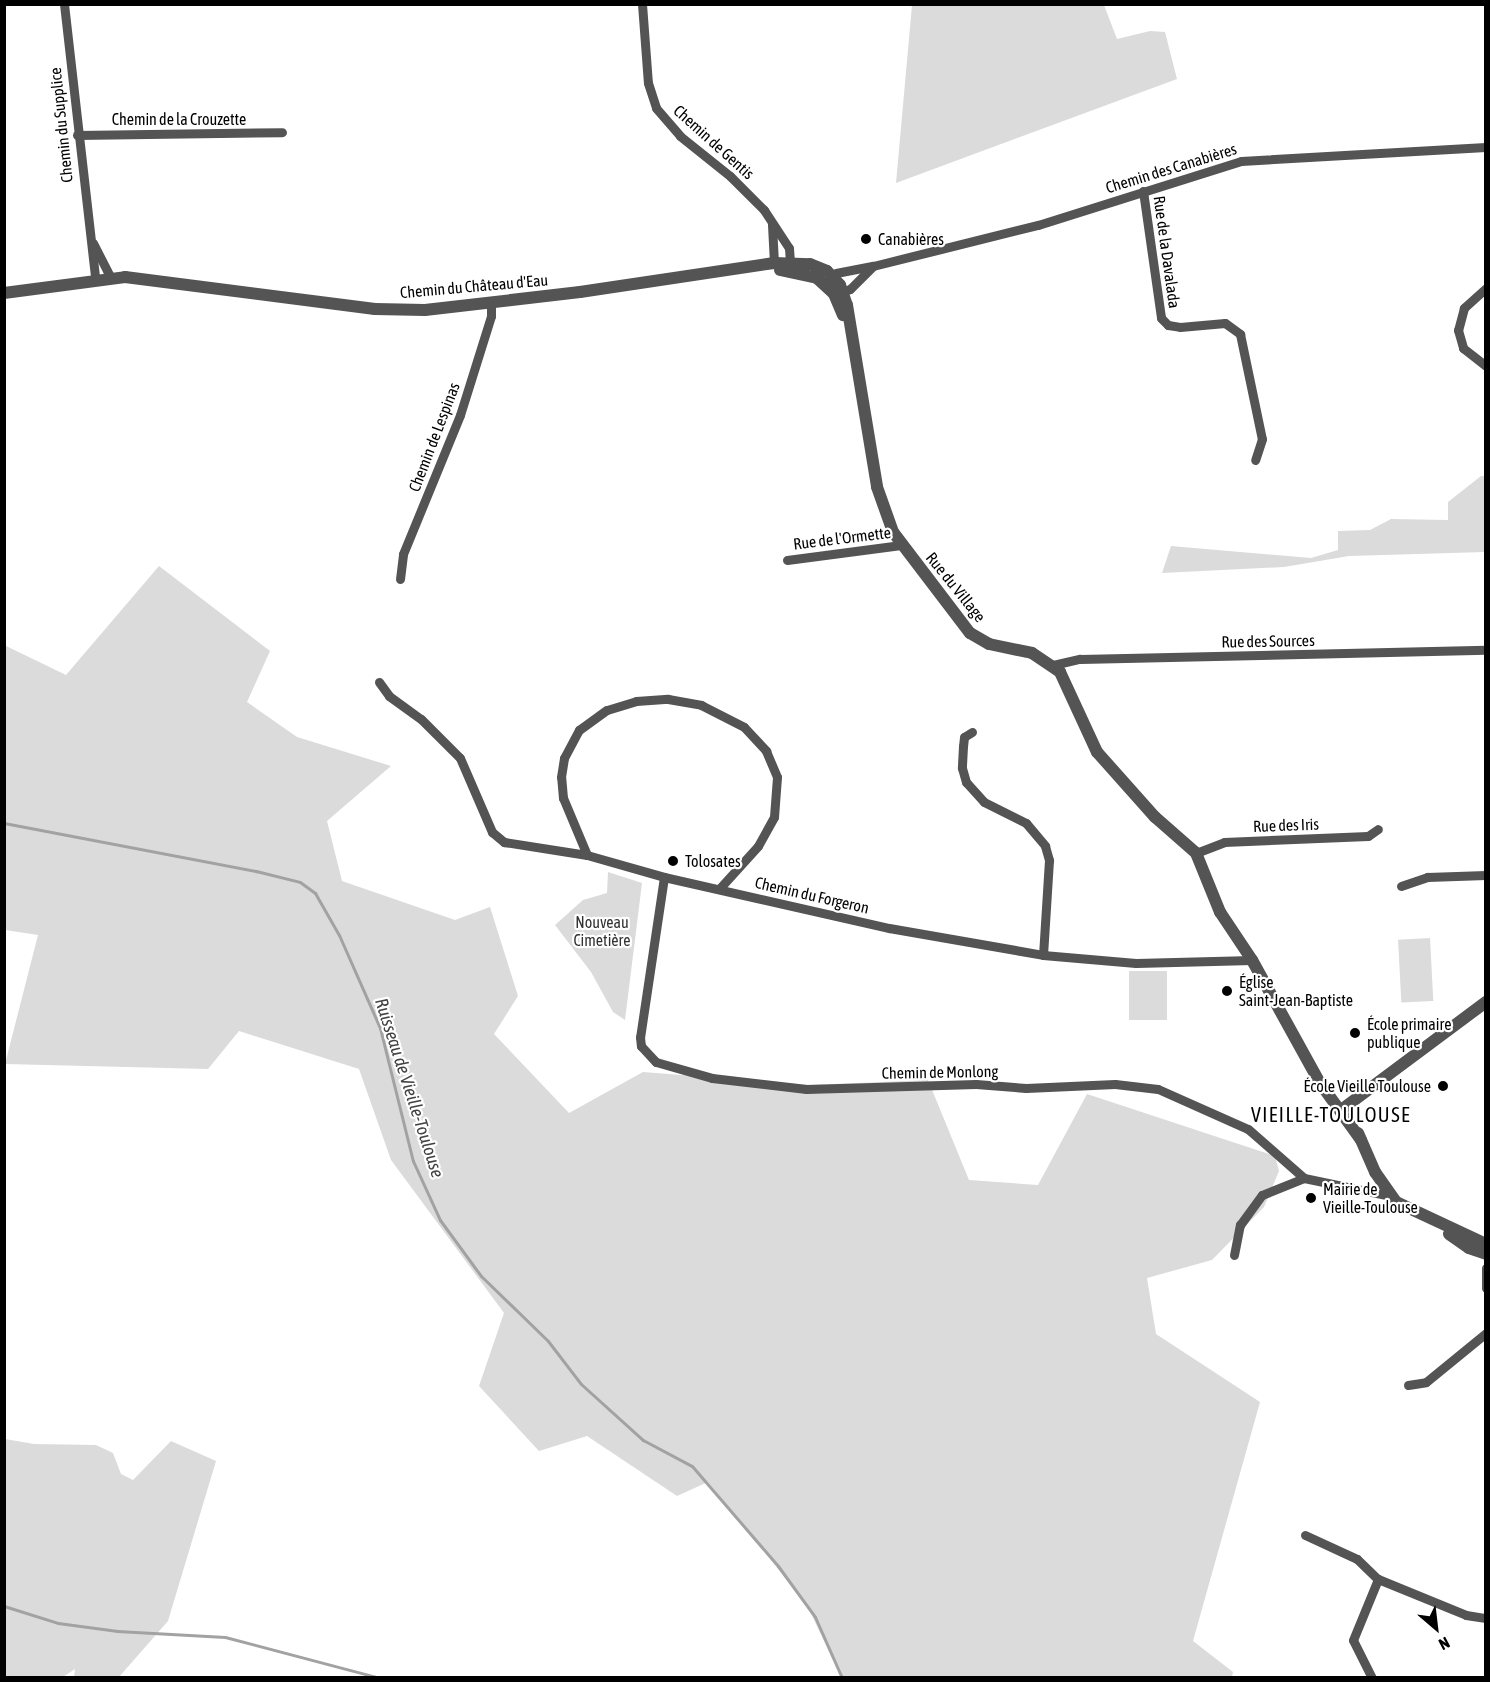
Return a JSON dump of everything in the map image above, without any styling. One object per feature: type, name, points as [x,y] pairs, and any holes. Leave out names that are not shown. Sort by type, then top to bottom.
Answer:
[{"type":"street","name":"Chemin du Supplice","points":[[64,4],[77,135],[95,278]]},
{"type":"street","name":"Chemin de Gentis","points":[[642,4],[648,83],[656,108],[680,136],[745,189],[786,240],[782,265]]},
{"type":"street","name":"Chemin de la Crouzette","points":[[77,135],[282,132]]},
{"type":"street","name":"Chemin des Canabières","points":[[835,287],[873,266],[1038,225],[1241,160],[1485,147]]},
{"type":"street","name":"Rue de la Davalada","points":[[1143,191],[1161,318],[1168,325],[1180,327],[1225,323],[1240,334],[1262,440],[1255,460]]},
{"type":"street","points":[[772,224],[782,265]]},
{"type":"street","name":"Chemin du Supplice","points":[[92,241],[110,277]]},
{"type":"street","name":"Chemin du Château d'Eau","points":[[4,293],[110,277],[375,309],[425,310],[782,265],[835,287]]},
{"type":"street","name":"Chemin des Canabières","points":[[835,287],[873,266]]},
{"type":"street","name":"Rue du Village","points":[[835,287],[852,348],[877,487],[888,521],[901,545],[970,633],[989,644],[1032,653],[1053,665]]},
{"type":"street","points":[[1485,288],[1464,308],[1458,330],[1463,348],[1485,366]]},
{"type":"street","name":"Chemin de Lespinas","points":[[400,579],[404,554],[460,415],[491,316],[491,303]]},
{"type":"street","name":"Rue de l'Ormette","points":[[787,560],[901,545]]},
{"type":"street","name":"Rue des Sources","points":[[1053,665],[1080,659],[1485,650]]},
{"type":"street","points":[[1053,665],[1065,681],[1097,752],[1155,818],[1198,852],[1220,912],[1252,960],[1315,1072],[1344,1108],[1391,1196],[1402,1207],[1485,1244]]},
{"type":"street","name":"Chemin du Forgeron","points":[[379,682],[389,696],[421,719],[460,758],[498,839],[587,855],[664,878],[905,932],[1043,955],[1136,963],[1252,960]]},
{"type":"street","points":[[587,855],[563,798],[561,777],[564,758],[579,730],[607,710],[636,701],[668,699],[701,705],[744,727],[766,751],[777,777],[774,817],[758,846],[719,889]]},
{"type":"street","points":[[972,732],[964,737],[962,768],[966,782],[984,802],[1026,823],[1045,846],[1049,860],[1043,955]]},
{"type":"street","name":"Rue des Iris","points":[[1198,852],[1224,842],[1368,836],[1378,829]]},
{"type":"street","points":[[1401,886],[1427,877],[1485,874]]},
{"type":"street","name":"Chemin de Monlong","points":[[664,878],[640,1037],[641,1046],[656,1062],[712,1078],[806,1089],[976,1084],[1026,1088],[1115,1084],[1158,1089],[1248,1129],[1304,1178],[1391,1196]]},
{"type":"street","points":[[1344,1108],[1485,1002]]},
{"type":"street","points":[[1234,1255],[1240,1226],[1262,1195],[1304,1178]]},
{"type":"street","points":[[1434,1222],[1469,1248],[1485,1254]]},
{"type":"street","points":[[1485,1268],[1485,1288]]},
{"type":"street","points":[[1408,1385],[1426,1382],[1484,1336]]},
{"type":"street","points":[[1305,1535],[1357,1559],[1378,1580],[1466,1615],[1485,1618]]},
{"type":"street","points":[[1372,1677],[1353,1640],[1378,1580]]},
{"type":"green space","points":[[912,5],[1104,5],[1117,39],[1150,31],[1165,32],[1177,79],[896,183]]},
{"type":"green space","points":[[1481,476],[1485,476],[1485,552],[1349,556],[1284,567],[1162,573],[1171,546],[1311,558],[1338,550],[1338,531],[1370,530],[1391,519],[1448,520],[1448,502]]},
{"type":"green space","points":[[159,566],[270,651],[247,702],[297,737],[391,766],[327,821],[342,881],[455,920],[490,907],[518,996],[494,1034],[569,1113],[643,1072],[810,1085],[928,1080],[969,1180],[1038,1185],[1087,1094],[1275,1156],[1279,1171],[1264,1207],[1212,1260],[1147,1278],[1156,1334],[1260,1402],[1193,1641],[1233,1672],[1232,1677],[841,1677],[807,1605],[708,1482],[677,1496],[587,1436],[539,1451],[479,1386],[504,1313],[391,1160],[359,1069],[239,1031],[208,1069],[5,1064],[38,935],[5,930],[4,645],[66,675]]},
{"type":"green space","name":"Nouveau Cimetière","points":[[608,872],[642,883],[625,1020],[613,1012],[591,972],[555,925],[583,900],[607,893]]},
{"type":"green space","points":[[1430,938],[1433,1001],[1401,1003],[1398,940]]},
{"type":"green space","points":[[1129,971],[1167,971],[1167,1020],[1129,1020]]},
{"type":"green space","points":[[5,1439],[34,1444],[96,1445],[113,1453],[121,1474],[133,1480],[171,1441],[216,1461],[168,1621],[119,1677],[74,1677],[75,1669],[63,1677],[5,1677]]},
{"type":"waterway","name":"Ruisseau de Vieille-Toulouse","points":[[4,823],[256,871],[300,882],[315,893],[339,935],[380,1028],[413,1161],[440,1220],[481,1276],[548,1341],[581,1384],[643,1440],[692,1466],[778,1566],[815,1617],[842,1678]]},
{"type":"waterway","points":[[4,1606],[58,1623],[117,1631],[225,1637],[376,1677]]},
{"type":"place","name":"Canabières","points":[[866,239]]},
{"type":"place","name":"Tolosates","points":[[673,861]]},
{"type":"place","name":"Église Saint-Jean-Baptiste","points":[[1227,991]]},
{"type":"place","name":"École primaire publique","points":[[1355,1033]]},
{"type":"place","name":"École Vieille Toulouse","points":[[1443,1086]]},
{"type":"place","name":"Mairie de Vieille-Toulouse","points":[[1311,1198]]},
{"type":"district","name":"VIEILLE-TOULOUSE","points":[[1331,1114]]}]
